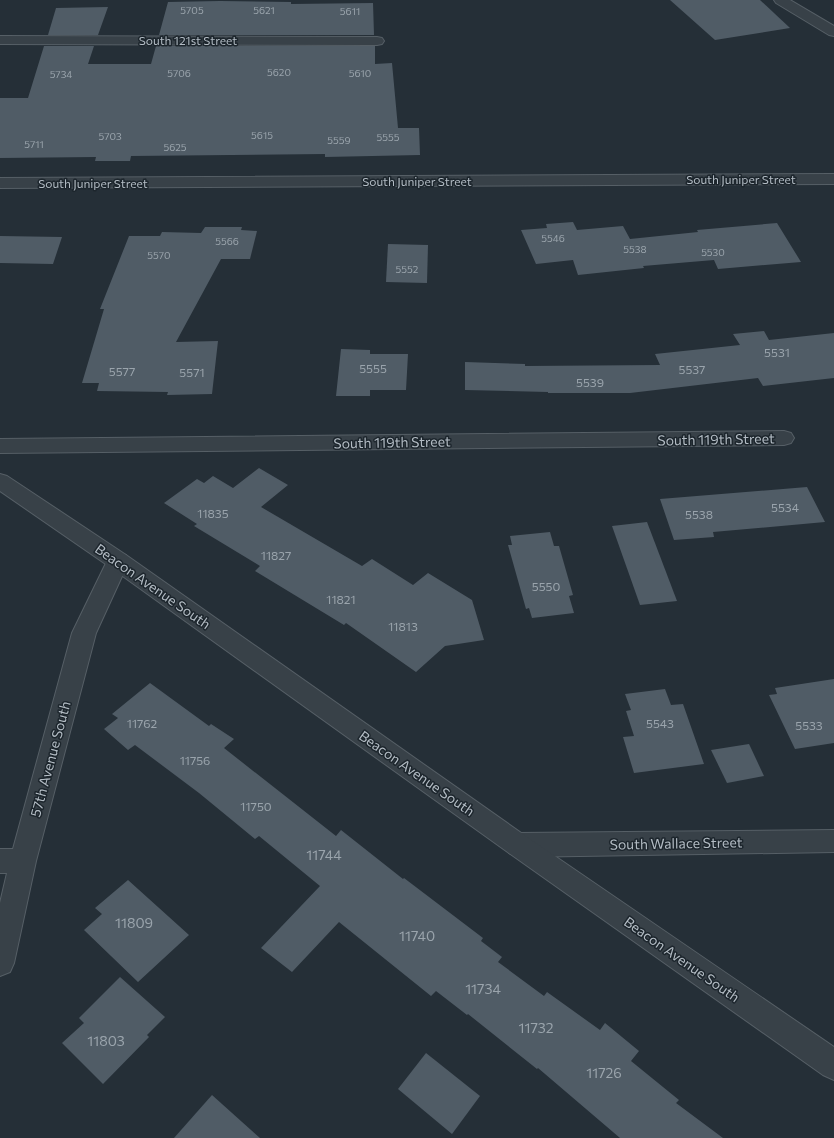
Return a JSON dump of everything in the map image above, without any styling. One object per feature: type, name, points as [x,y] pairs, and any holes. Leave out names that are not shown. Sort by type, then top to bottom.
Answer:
[{"type":"street","points":[[781,0],[834,32]]},
{"type":"street","name":"South 121st Street","points":[[0,40],[377,41]]},
{"type":"street","name":"South Juniper Street","points":[[0,183],[834,178]]},
{"type":"street","name":"South 119th Street","points":[[0,446],[784,438]]},
{"type":"street","name":"Beacon Avenue South","points":[[0,481],[118,560],[518,845],[834,1065]]},
{"type":"street","name":"57th Avenue South","points":[[0,963],[11,861],[84,633],[118,560]]},
{"type":"street","name":"South Wallace Street","points":[[518,845],[834,841]]},
{"type":"building","points":[[670,0],[760,0],[790,28],[715,40]]},
{"type":"building","points":[[168,2],[291,2],[291,4],[373,3],[374,35],[159,35]]},
{"type":"building","points":[[108,7],[98,35],[48,35],[56,8]]},
{"type":"building","points":[[44,46],[94,46],[88,64],[151,64],[156,46],[375,46],[375,64],[392,63],[398,128],[419,128],[420,155],[325,157],[325,154],[131,156],[130,161],[95,161],[96,157],[0,158],[0,98],[28,98]]},
{"type":"building","points":[[573,222],[577,230],[623,226],[630,239],[698,232],[697,230],[777,223],[801,262],[718,269],[714,260],[643,266],[644,268],[578,275],[573,260],[536,264],[521,230],[547,228],[546,224]]},
{"type":"building","points":[[205,227],[242,227],[241,230],[257,231],[250,259],[221,259],[176,342],[218,341],[212,394],[167,395],[168,392],[97,391],[99,383],[82,383],[104,309],[100,309],[129,236],[160,236],[162,232],[201,233]]},
{"type":"building","points":[[0,236],[62,237],[53,264],[0,263]]},
{"type":"building","points":[[388,244],[428,245],[427,283],[386,282]]},
{"type":"building","points":[[764,331],[769,340],[834,333],[834,378],[763,386],[758,378],[630,393],[548,393],[465,390],[465,362],[525,364],[525,366],[660,365],[655,354],[740,345],[733,334]]},
{"type":"building","points":[[341,349],[370,350],[370,354],[408,354],[406,390],[370,390],[370,396],[336,396]]},
{"type":"building","points":[[259,468],[288,485],[261,507],[362,566],[372,559],[413,585],[428,573],[472,600],[484,640],[445,646],[416,672],[346,623],[344,625],[255,571],[260,566],[194,526],[197,524],[164,503],[197,479],[204,483],[213,476],[233,488]]},
{"type":"building","points":[[807,487],[825,522],[713,532],[714,537],[674,540],[660,499]]},
{"type":"building","points":[[647,522],[677,601],[640,605],[612,526]]},
{"type":"building","points":[[550,532],[554,546],[559,546],[573,595],[569,596],[574,613],[532,618],[529,608],[526,609],[508,545],[512,545],[510,536]]},
{"type":"building","points":[[834,679],[834,743],[795,749],[769,695],[777,694],[775,688]]},
{"type":"building","points":[[150,683],[209,726],[211,724],[234,739],[224,748],[336,836],[341,830],[403,879],[404,878],[483,938],[481,941],[502,957],[498,962],[544,996],[547,992],[600,1030],[605,1023],[639,1051],[631,1061],[679,1100],[676,1103],[723,1138],[620,1138],[538,1068],[537,1069],[468,1014],[467,1015],[436,991],[431,996],[339,922],[292,972],[261,948],[320,886],[259,836],[255,839],[199,793],[135,745],[128,750],[104,729],[118,718],[112,714]]},
{"type":"building","points":[[665,689],[671,705],[683,704],[704,764],[634,773],[623,737],[634,736],[626,711],[631,710],[625,694]]},
{"type":"building","points":[[749,744],[764,776],[727,783],[711,750]]},
{"type":"building","points":[[128,880],[189,935],[138,982],[84,930],[102,914],[95,908]]},
{"type":"building","points":[[120,977],[165,1017],[147,1035],[149,1037],[103,1084],[62,1043],[84,1023],[79,1018]]},
{"type":"building","points":[[426,1053],[480,1096],[452,1134],[398,1089]]},
{"type":"building","points":[[212,1095],[260,1138],[174,1138]]}]
